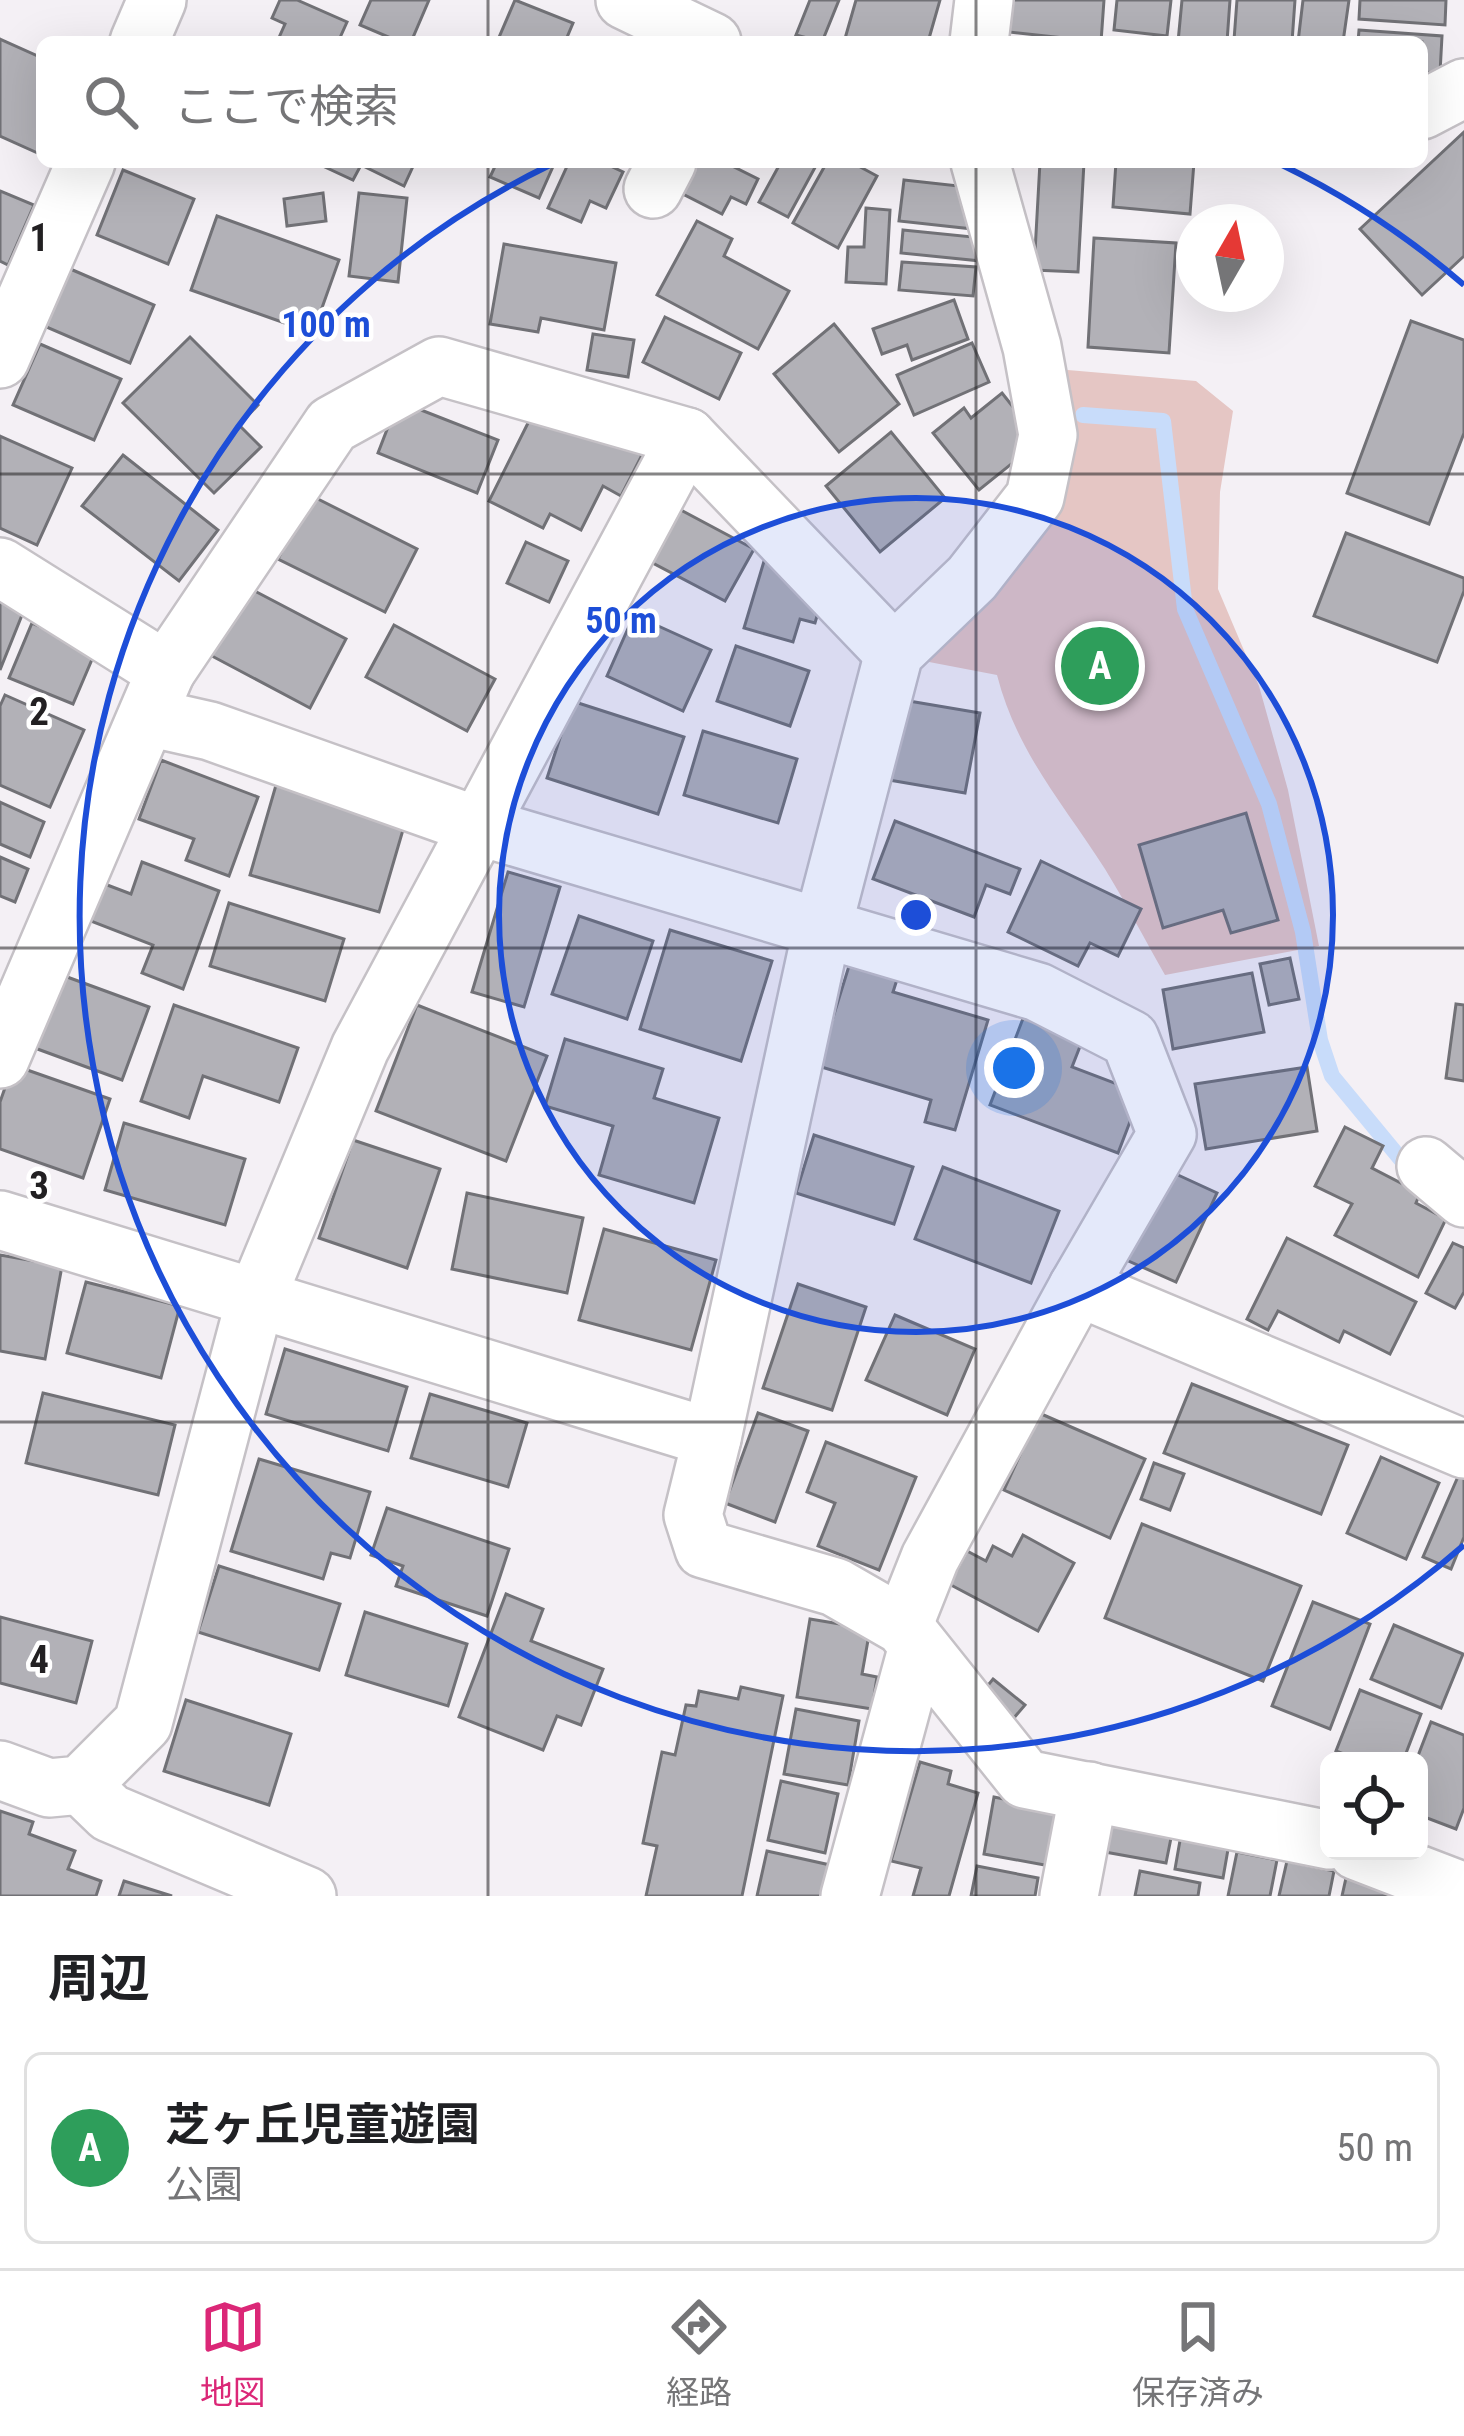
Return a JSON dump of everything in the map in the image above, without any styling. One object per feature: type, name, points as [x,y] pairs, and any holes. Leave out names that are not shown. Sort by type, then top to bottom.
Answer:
[{"type":"street","points":[[142,36],[157,0]]},
{"type":"street","points":[[626,0],[700,36]]},
{"type":"street","points":[[980,36],[984,0]]},
{"type":"street","points":[[1428,107],[1464,88]]},
{"type":"street","points":[[0,359],[83,168]]},
{"type":"street","points":[[973,168],[1032,347],[1048,435],[1035,497],[972,578],[894,653],[823,925],[693,1515],[704,1549],[835,1587],[910,1636],[1024,1779],[1320,1838]]},
{"type":"street","points":[[0,1059],[157,694],[332,424],[439,367],[687,437],[894,653]]},
{"type":"street","points":[[0,1770],[49,1788],[81,1785],[142,1723],[255,1300],[360,1048],[687,437]]},
{"type":"street","points":[[0,567],[210,731],[478,826],[1038,992],[1130,1039],[1167,1134],[930,1558],[850,1896]]},
{"type":"street","points":[[0,1220],[712,1438]]},
{"type":"street","points":[[1078,1287],[1464,1449]]},
{"type":"street","points":[[81,1785],[110,1813],[307,1896]]},
{"type":"street","points":[[1069,1896],[1089,1791]]},
{"type":"street","points":[[1380,1860],[1464,1892]]},
{"type":"shaded area","points":[[1056,369],[1196,381],[1233,411],[1220,492],[1218,589],[1259,686],[1288,790],[1319,946],[1165,975],[1105,869],[1029,753],[997,675],[903,657],[999,561]]},
{"type":"building","points":[[280,0],[297,0],[347,22],[341,36],[280,36],[285,24],[272,18]]},
{"type":"building","points":[[371,0],[429,0],[414,36],[386,36],[360,25]]},
{"type":"building","points":[[515,0],[573,23],[568,36],[500,36]]},
{"type":"building","points":[[810,0],[839,0],[824,36],[796,35]]},
{"type":"building","points":[[856,0],[940,0],[930,36],[846,36]]},
{"type":"building","points":[[1003,0],[1104,0],[1101,36],[1000,31]]},
{"type":"building","points":[[1117,0],[1171,0],[1167,36],[1114,30]]},
{"type":"building","points":[[1182,0],[1230,0],[1227,36],[1179,36]]},
{"type":"building","points":[[1237,0],[1295,0],[1292,36],[1234,36]]},
{"type":"building","points":[[1303,0],[1349,0],[1344,36],[1299,36]]},
{"type":"building","points":[[1360,0],[1446,0],[1445,25],[1359,19]]},
{"type":"building","points":[[1359,30],[1442,36],[1440,73],[1428,72],[1428,36],[1358,36]]},
{"type":"building","points":[[0,39],[36,55],[36,152],[0,136]]},
{"type":"building","points":[[1464,132],[1464,256],[1422,295],[1360,229]]},
{"type":"building","points":[[327,168],[359,168],[353,180]]},
{"type":"building","points":[[367,168],[412,168],[404,186]]},
{"type":"building","points":[[494,168],[552,168],[539,198],[490,177]]},
{"type":"building","points":[[566,168],[623,172],[606,208],[590,201],[581,222],[548,208]]},
{"type":"building","points":[[688,168],[736,168],[758,179],[746,204],[731,197],[722,214],[677,191]]},
{"type":"building","points":[[778,168],[815,168],[788,217],[759,202]]},
{"type":"building","points":[[824,168],[862,168],[877,176],[838,248],[793,223]]},
{"type":"building","points":[[1040,168],[1084,168],[1078,272],[1034,270]]},
{"type":"building","points":[[1116,168],[1194,168],[1191,204],[1176,204],[1176,213],[1113,207]]},
{"type":"building","points":[[123,170],[194,199],[168,264],[97,235]]},
{"type":"building","points":[[904,180],[977,188],[973,229],[899,221]]},
{"type":"building","points":[[0,191],[34,205],[8,265],[0,261]]},
{"type":"building","points":[[323,193],[326,221],[287,226],[284,199]]},
{"type":"building","points":[[359,193],[407,198],[398,282],[349,276]]},
{"type":"building","points":[[866,208],[890,210],[886,284],[846,282],[848,247],[864,247]]},
{"type":"building","points":[[217,216],[339,260],[313,333],[191,290]]},
{"type":"building","points":[[697,221],[732,239],[724,256],[789,291],[758,349],[657,295]]},
{"type":"building","points":[[903,230],[983,238],[981,261],[901,253]]},
{"type":"building","points":[[1094,238],[1176,243],[1169,353],[1088,347]]},
{"type":"building","points":[[504,244],[616,263],[604,330],[541,318],[538,332],[490,324]]},
{"type":"building","points":[[902,262],[976,267],[973,296],[899,290]]},
{"type":"building","points":[[68,268],[154,305],[130,363],[44,326]]},
{"type":"building","points":[[954,300],[968,339],[912,360],[907,345],[882,354],[873,329]]},
{"type":"building","points":[[665,317],[741,353],[719,399],[643,362]]},
{"type":"building","points":[[1411,321],[1464,340],[1464,433],[1429,524],[1347,493]]},
{"type":"building","points":[[834,324],[899,404],[839,452],[774,374]]},
{"type":"building","points":[[593,334],[634,340],[628,377],[587,370]]},
{"type":"building","points":[[190,337],[258,405],[239,425],[261,447],[214,493],[123,403]]},
{"type":"building","points":[[972,343],[989,382],[914,415],[897,375]]},
{"type":"building","points":[[40,344],[121,379],[94,440],[13,405]]},
{"type":"building","points":[[1002,393],[1040,441],[979,490],[933,433],[964,408],[971,418]]},
{"type":"building","points":[[398,401],[498,440],[477,493],[378,453]]},
{"type":"building","points":[[533,413],[574,420],[642,455],[621,496],[603,486],[581,530],[550,514],[543,528],[489,501]]},
{"type":"building","points":[[891,432],[945,498],[880,552],[826,486]]},
{"type":"building","points":[[0,436],[72,468],[37,545],[0,528]]},
{"type":"building","points":[[123,455],[218,530],[179,581],[82,506]]},
{"type":"building","points":[[310,495],[417,549],[385,612],[278,559]]},
{"type":"building","points":[[677,508],[754,549],[725,601],[649,561]]},
{"type":"building","points":[[1346,533],[1464,578],[1464,591],[1437,662],[1314,616]]},
{"type":"building","points":[[526,542],[568,561],[549,602],[507,583]]},
{"type":"building","points":[[768,548],[822,599],[815,623],[800,619],[793,642],[744,628]]},
{"type":"building","points":[[247,587],[346,639],[310,708],[210,655]]},
{"type":"building","points":[[0,601],[24,610],[0,670]]},
{"type":"building","points":[[634,615],[711,650],[683,711],[607,676]]},
{"type":"building","points":[[32,623],[96,650],[73,704],[9,678]]},
{"type":"building","points":[[394,625],[495,679],[467,731],[366,677]]},
{"type":"building","points":[[736,646],[809,671],[790,726],[717,701]]},
{"type":"building","points":[[5,695],[84,730],[50,807],[0,785],[0,706]]},
{"type":"building","points":[[903,700],[980,713],[965,793],[889,780]]},
{"type":"building","points":[[572,701],[684,737],[658,814],[547,778]]},
{"type":"building","points":[[703,731],[797,759],[778,823],[684,795]]},
{"type":"building","points":[[161,760],[258,797],[229,876],[186,860],[194,839],[139,819]]},
{"type":"building","points":[[276,785],[405,823],[379,912],[250,875]]},
{"type":"building","points":[[0,802],[44,822],[30,857],[0,844]]},
{"type":"building","points":[[1246,813],[1278,920],[1231,933],[1223,910],[1163,928],[1139,845]]},
{"type":"building","points":[[895,821],[1020,869],[1010,894],[986,885],[974,917],[873,879]]},
{"type":"building","points":[[0,857],[28,869],[15,902],[0,896]]},
{"type":"building","points":[[1041,861],[1141,909],[1118,956],[1090,943],[1078,966],[1008,932]]},
{"type":"building","points":[[142,862],[219,891],[183,989],[142,973],[153,945],[88,920],[102,883],[131,894]]},
{"type":"building","points":[[508,872],[560,887],[524,1007],[472,992]]},
{"type":"building","points":[[229,903],[344,939],[325,1001],[210,966]]},
{"type":"building","points":[[579,916],[653,941],[627,1019],[552,994]]},
{"type":"building","points":[[670,930],[772,961],[741,1061],[640,1029]]},
{"type":"building","points":[[853,953],[901,967],[893,992],[988,1020],[955,1130],[925,1122],[931,1100],[818,1066]]},
{"type":"building","points":[[1290,958],[1299,999],[1269,1005],[1260,964]]},
{"type":"building","points":[[1252,973],[1264,1032],[1173,1049],[1163,990]]},
{"type":"building","points":[[59,974],[149,1007],[122,1080],[32,1047]]},
{"type":"building","points":[[1456,1004],[1464,1005],[1464,1081],[1446,1078]]},
{"type":"building","points":[[174,1005],[298,1048],[279,1102],[203,1076],[189,1118],[141,1101]]},
{"type":"building","points":[[417,1005],[547,1056],[506,1161],[376,1111]]},
{"type":"building","points":[[1027,1008],[1086,1031],[1072,1067],[1141,1093],[1118,1153],[990,1105]]},
{"type":"building","points":[[565,1039],[663,1069],[654,1098],[719,1118],[694,1203],[599,1175],[613,1126],[545,1106]]},
{"type":"building","points":[[13,1065],[110,1099],[83,1178],[0,1149],[0,1102]]},
{"type":"building","points":[[1307,1067],[1317,1131],[1206,1149],[1195,1084]]},
{"type":"building","points":[[124,1123],[245,1159],[225,1225],[105,1190]]},
{"type":"building","points":[[1345,1127],[1383,1146],[1372,1168],[1420,1193],[1416,1203],[1446,1219],[1418,1277],[1335,1235],[1352,1204],[1315,1186]]},
{"type":"building","points":[[814,1135],[913,1167],[894,1224],[796,1193]]},
{"type":"building","points":[[353,1140],[440,1169],[407,1268],[319,1238]]},
{"type":"building","points":[[943,1167],[1059,1211],[1031,1283],[915,1239]]},
{"type":"building","points":[[1165,1169],[1217,1193],[1176,1282],[1124,1259]]},
{"type":"building","points":[[467,1193],[583,1218],[567,1293],[452,1269]]},
{"type":"building","points":[[604,1229],[716,1260],[691,1350],[579,1320]]},
{"type":"building","points":[[1287,1238],[1416,1302],[1390,1354],[1344,1331],[1339,1342],[1278,1311],[1268,1330],[1247,1319]]},
{"type":"building","points":[[1453,1243],[1464,1248],[1464,1292],[1455,1308],[1426,1293]]},
{"type":"building","points":[[0,1255],[62,1266],[45,1359],[0,1351]]},
{"type":"building","points":[[86,1282],[180,1306],[161,1378],[67,1353]]},
{"type":"building","points":[[798,1284],[866,1307],[832,1410],[763,1388]]},
{"type":"building","points":[[895,1315],[975,1349],[947,1415],[866,1380]]},
{"type":"building","points":[[285,1349],[407,1387],[388,1451],[266,1414]]},
{"type":"building","points":[[1192,1384],[1348,1445],[1321,1514],[1164,1453]]},
{"type":"building","points":[[43,1393],[175,1425],[158,1495],[26,1463]]},
{"type":"building","points":[[430,1394],[527,1423],[508,1487],[411,1458]]},
{"type":"building","points":[[758,1413],[808,1431],[775,1522],[725,1503]]},
{"type":"building","points":[[1039,1413],[1145,1459],[1110,1538],[1004,1490]]},
{"type":"building","points":[[826,1442],[916,1477],[879,1570],[818,1546],[835,1503],[807,1492]]},
{"type":"building","points":[[1381,1457],[1439,1483],[1406,1559],[1347,1533]]},
{"type":"building","points":[[259,1459],[370,1492],[350,1558],[331,1553],[323,1579],[231,1551]]},
{"type":"building","points":[[1154,1463],[1184,1474],[1170,1510],[1141,1499]]},
{"type":"building","points":[[1460,1472],[1464,1474],[1464,1537],[1451,1569],[1423,1557]]},
{"type":"building","points":[[387,1508],[509,1549],[487,1616],[396,1586],[403,1566],[371,1555]]},
{"type":"building","points":[[1142,1524],[1301,1586],[1263,1681],[1105,1618]]},
{"type":"building","points":[[1023,1535],[1074,1563],[1038,1631],[949,1584],[967,1551],[986,1561],[993,1546],[1012,1556]]},
{"type":"building","points":[[219,1566],[340,1604],[319,1670],[198,1632]]},
{"type":"building","points":[[506,1594],[543,1609],[531,1641],[603,1669],[581,1725],[557,1716],[543,1750],[459,1717]]},
{"type":"building","points":[[1313,1602],[1370,1624],[1330,1729],[1272,1706]]},
{"type":"building","points":[[365,1612],[467,1644],[448,1706],[346,1675]]},
{"type":"building","points":[[0,1617],[92,1641],[76,1703],[0,1683]]},
{"type":"building","points":[[810,1619],[870,1629],[862,1674],[877,1677],[872,1709],[797,1697]]},
{"type":"building","points":[[1394,1625],[1463,1654],[1441,1708],[1371,1679]]},
{"type":"building","points":[[993,1679],[1025,1705],[1007,1726],[976,1700]]},
{"type":"building","points":[[741,1687],[783,1696],[742,1896],[646,1896],[657,1846],[643,1843],[662,1752],[675,1755],[686,1705],[696,1706],[699,1691],[738,1699]]},
{"type":"building","points":[[1360,1690],[1421,1714],[1406,1752],[1336,1751]]},
{"type":"building","points":[[186,1700],[291,1734],[269,1805],[164,1771]]},
{"type":"building","points":[[796,1709],[859,1721],[848,1785],[784,1774]]},
{"type":"building","points":[[1431,1722],[1464,1735],[1464,1808],[1456,1829],[1428,1818],[1428,1752],[1419,1752]]},
{"type":"building","points":[[920,1762],[951,1771],[948,1784],[978,1793],[949,1896],[913,1896],[921,1868],[891,1861]]},
{"type":"building","points":[[781,1781],[838,1794],[825,1853],[768,1840]]},
{"type":"building","points":[[994,1797],[1061,1811],[1050,1866],[984,1854]]},
{"type":"building","points":[[0,1811],[33,1822],[29,1834],[75,1851],[68,1869],[101,1881],[96,1896],[0,1896]]},
{"type":"building","points":[[1112,1816],[1173,1828],[1166,1863],[1105,1852]]},
{"type":"building","points":[[1182,1829],[1230,1838],[1223,1878],[1175,1869]]},
{"type":"building","points":[[767,1851],[830,1865],[823,1896],[757,1896]]},
{"type":"building","points":[[1237,1852],[1277,1860],[1270,1896],[1228,1896]]},
{"type":"building","points":[[1287,1861],[1334,1871],[1329,1896],[1279,1896]]},
{"type":"building","points":[[977,1866],[1038,1878],[1035,1896],[971,1896]]},
{"type":"building","points":[[1348,1869],[1404,1896],[1342,1896]]},
{"type":"building","points":[[1140,1871],[1200,1883],[1198,1896],[1135,1896]]},
{"type":"building","points":[[124,1881],[172,1896],[119,1896]]},
{"type":"waterway","points":[[1083,415],[1163,421],[1185,609],[1269,804],[1303,932],[1320,1040],[1332,1076],[1413,1174]]},
{"type":"place","name":"芝ヶ丘児童遊園","points":[[1100,666]]}]
